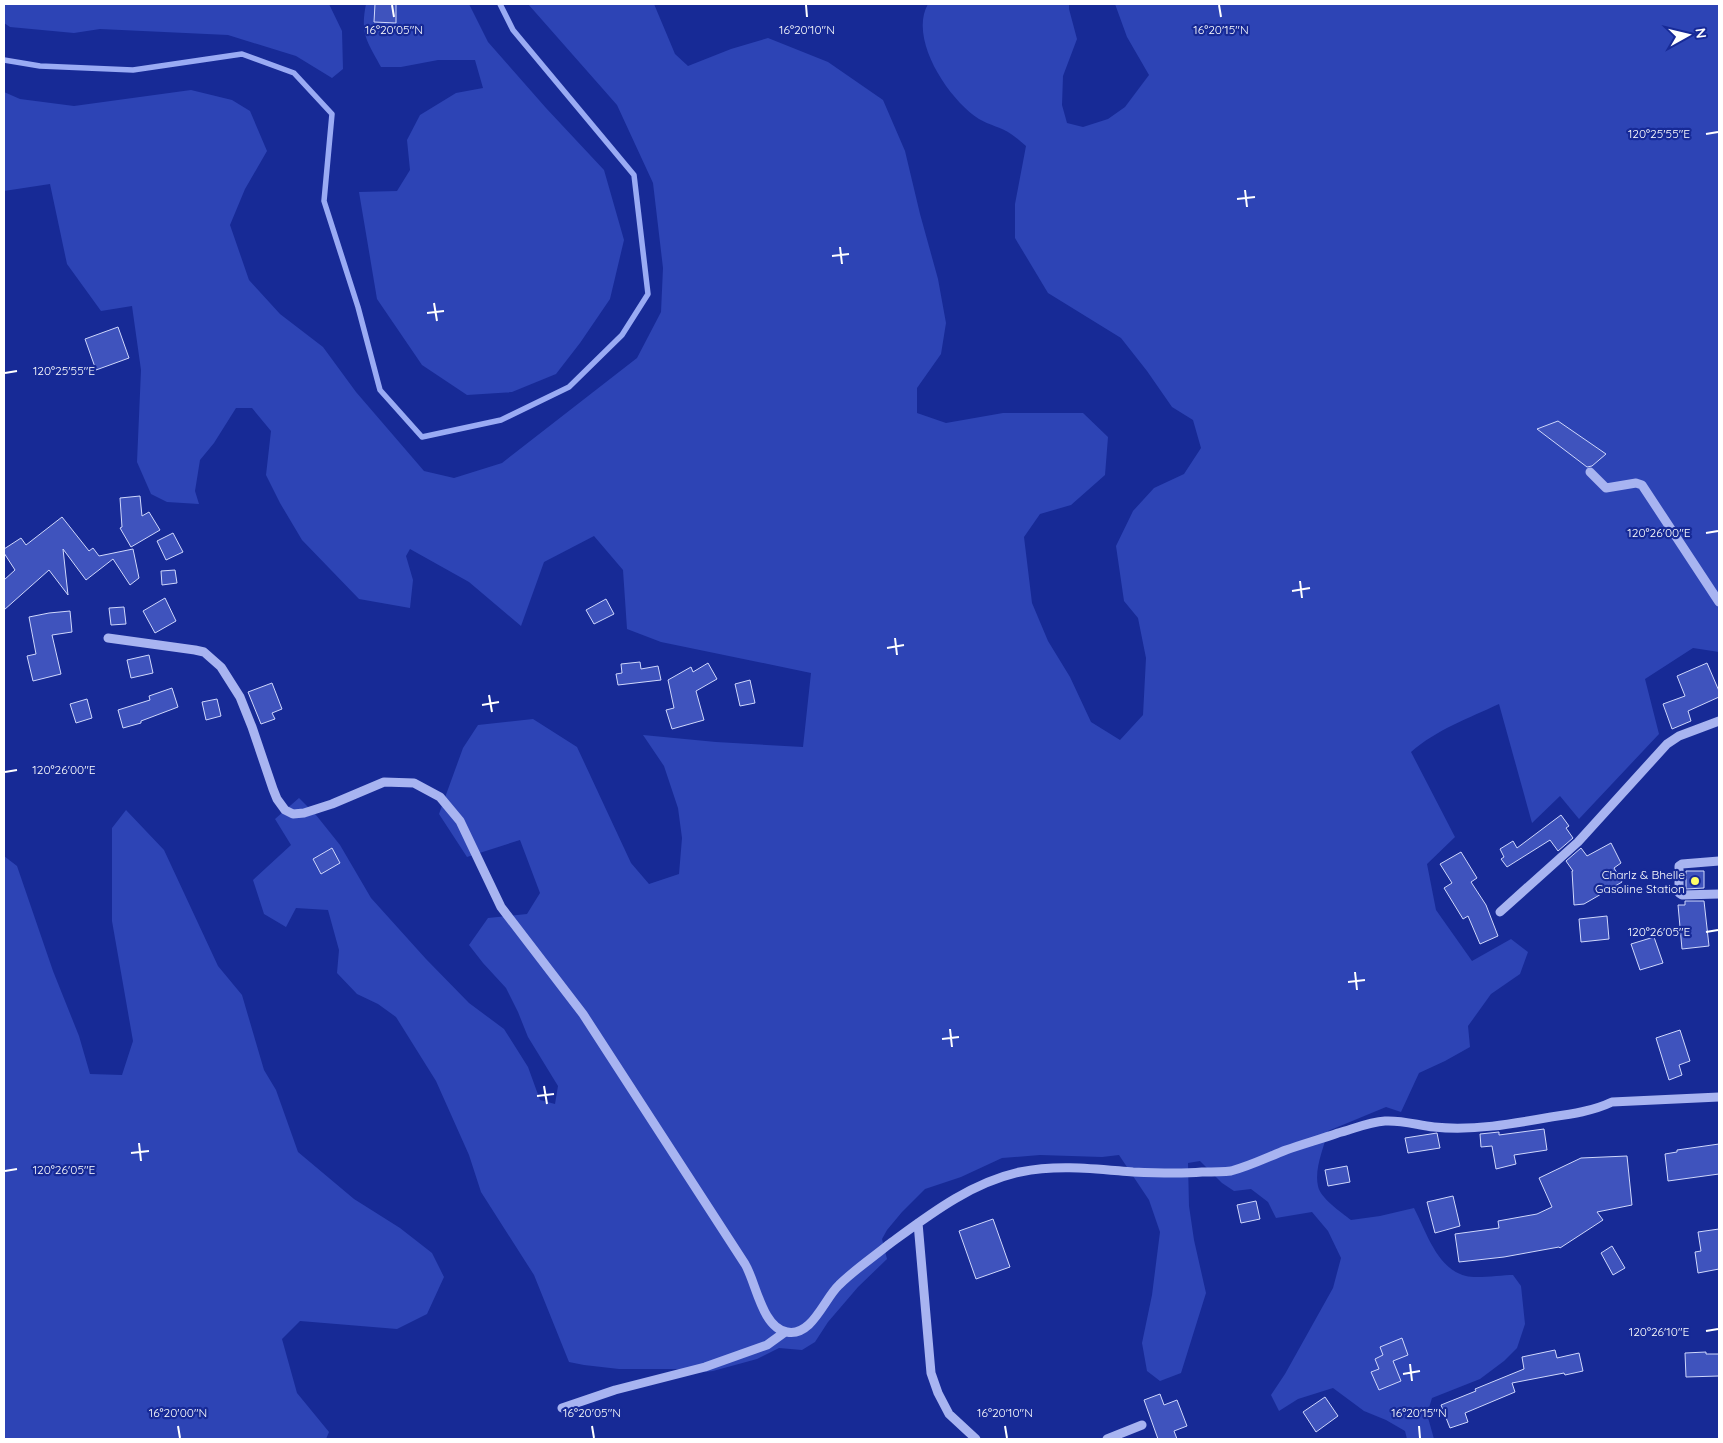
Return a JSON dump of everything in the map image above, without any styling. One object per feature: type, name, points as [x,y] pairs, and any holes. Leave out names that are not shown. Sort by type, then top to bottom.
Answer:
[{"type":"street","points":[[1590,472],[1606,488],[1636,483],[1642,485],[1719,602]]},
{"type":"street","points":[[108,638],[195,650],[204,652],[211,657],[221,667],[240,697],[277,799],[285,810],[293,814],[304,813],[332,804],[384,782],[414,783],[440,796],[460,821],[501,907],[583,1014],[745,1264],[763,1310],[775,1327],[785,1332],[803,1330],[819,1313],[837,1286],[918,1224],[959,1196],[995,1180],[1021,1172],[1047,1168],[1190,1173],[1230,1171],[1286,1150],[1366,1124],[1384,1121],[1404,1121],[1434,1127],[1481,1128],[1596,1109],[1612,1102],[1719,1097]]},
{"type":"street","points":[[1500,912],[1578,842],[1667,744],[1679,736],[1719,721]]},
{"type":"street","points":[[1719,861],[1682,864],[1679,866],[1679,893],[1682,895],[1719,894]]},
{"type":"street","points":[[918,1224],[930,1373],[949,1414],[976,1439]]},
{"type":"street","points":[[562,1408],[615,1390],[705,1367],[767,1345],[785,1332]]},
{"type":"street","points":[[1107,1439],[1142,1425]]},
{"type":"shaded area","points":[[4,4],[329,4],[342,31],[343,69],[332,78],[296,56],[228,35],[100,29],[74,33],[10,27],[4,23]]},
{"type":"shaded area","points":[[366,4],[469,4],[488,42],[604,170],[624,240],[610,299],[556,374],[512,392],[467,395],[422,365],[377,299],[359,192],[397,191],[410,170],[407,140],[420,115],[456,93],[483,88],[475,60],[438,60],[401,67],[381,67],[364,30]]},
{"type":"shaded area","points":[[528,4],[654,4],[675,54],[688,66],[731,49],[768,38],[828,62],[883,100],[905,151],[938,279],[946,323],[941,354],[917,388],[917,413],[946,423],[1003,413],[1083,413],[1108,437],[1105,475],[1071,505],[1040,514],[1024,537],[1032,603],[1048,641],[1070,677],[1091,722],[1120,740],[1143,715],[1146,658],[1138,618],[1124,601],[1116,546],[1133,511],[1154,488],[1184,474],[1201,448],[1193,420],[1172,407],[1121,338],[1048,293],[1015,238],[1015,204],[1026,146],[1007,132],[979,119],[967,110],[944,83],[927,51],[923,34],[923,18],[928,4],[1069,4],[1077,39],[1063,76],[1062,105],[1067,123],[1083,127],[1108,119],[1125,107],[1149,75],[1127,37],[1115,4],[1719,4],[1719,652],[1693,648],[1645,679],[1659,734],[1579,819],[1560,796],[1532,823],[1499,704],[1431,737],[1411,752],[1455,837],[1427,864],[1436,910],[1472,961],[1511,939],[1528,952],[1520,974],[1491,994],[1468,1026],[1470,1047],[1419,1073],[1401,1112],[1386,1107],[1328,1131],[1318,1165],[1317,1179],[1320,1191],[1331,1204],[1351,1220],[1414,1208],[1428,1238],[1447,1266],[1466,1276],[1513,1275],[1521,1286],[1525,1324],[1517,1348],[1504,1361],[1480,1379],[1432,1398],[1427,1414],[1434,1439],[1407,1439],[1405,1431],[1386,1420],[1364,1411],[1333,1388],[1298,1399],[1279,1411],[1271,1395],[1285,1374],[1333,1288],[1341,1258],[1328,1231],[1312,1212],[1276,1218],[1268,1202],[1251,1189],[1234,1191],[1222,1183],[1200,1161],[1188,1163],[1189,1206],[1194,1240],[1206,1293],[1181,1373],[1160,1381],[1147,1371],[1142,1343],[1152,1295],[1160,1232],[1149,1200],[1119,1155],[1102,1157],[1040,1155],[1002,1158],[961,1177],[925,1189],[902,1212],[882,1239],[887,1259],[858,1287],[828,1322],[815,1342],[802,1350],[779,1348],[757,1359],[713,1371],[695,1373],[677,1369],[619,1369],[569,1362],[534,1275],[481,1192],[469,1155],[436,1081],[396,1017],[378,1004],[357,994],[337,973],[339,950],[328,910],[296,908],[286,927],[264,914],[253,880],[291,845],[275,819],[299,798],[316,815],[340,845],[371,898],[469,1003],[504,1029],[528,1067],[540,1100],[555,1104],[558,1086],[528,1037],[506,988],[469,945],[488,918],[527,914],[540,893],[520,840],[467,857],[439,814],[463,748],[478,725],[533,719],[577,747],[631,863],[649,884],[679,874],[682,838],[678,808],[664,766],[643,735],[716,742],[803,747],[811,673],[661,642],[627,629],[623,570],[594,536],[544,562],[521,626],[469,582],[410,549],[406,556],[413,580],[410,608],[359,599],[302,540],[280,503],[266,475],[271,431],[252,408],[236,408],[214,443],[200,460],[195,491],[199,504],[167,502],[151,494],[137,462],[141,370],[132,306],[101,311],[67,264],[50,184],[4,191],[4,92],[20,99],[74,106],[191,90],[232,100],[250,111],[267,151],[245,189],[230,225],[249,280],[280,314],[323,347],[356,392],[424,471],[454,478],[502,463],[637,358],[661,312],[663,268],[653,183],[617,105]]},
{"type":"shaded area","points":[[126,810],[164,850],[218,966],[242,995],[264,1070],[276,1090],[298,1152],[354,1199],[400,1228],[432,1253],[444,1277],[427,1314],[397,1329],[300,1321],[282,1339],[297,1393],[329,1432],[326,1439],[4,1439],[4,856],[17,866],[53,971],[79,1036],[90,1074],[122,1075],[133,1041],[112,921],[112,828]]},
{"type":"building","points":[[375,4],[396,4],[396,23],[374,22]]},
{"type":"building","points":[[118,327],[129,358],[96,370],[85,339]]},
{"type":"building","points":[[1558,421],[1606,454],[1592,466],[1587,467],[1537,429]]},
{"type":"building","points":[[140,496],[142,516],[149,512],[160,530],[131,547],[120,528],[122,527],[120,498]]},
{"type":"building","points":[[62,517],[89,551],[93,548],[99,556],[133,549],[139,578],[130,585],[113,559],[86,580],[63,549],[68,595],[49,570],[4,610],[4,580],[15,570],[4,553],[4,549],[21,538],[26,545]]},
{"type":"building","points":[[173,533],[183,552],[166,560],[157,541]]},
{"type":"building","points":[[175,570],[177,583],[162,585],[161,571]]},
{"type":"building","points":[[165,598],[176,621],[155,633],[143,611]]},
{"type":"building","points":[[606,599],[614,614],[594,624],[586,610]]},
{"type":"building","points":[[124,607],[126,624],[111,625],[109,608]]},
{"type":"building","points":[[70,611],[72,632],[52,635],[61,674],[33,681],[27,656],[36,654],[29,617]]},
{"type":"building","points":[[149,655],[153,673],[131,678],[127,660]]},
{"type":"building","points":[[640,662],[641,669],[658,666],[661,680],[618,685],[616,674],[622,673],[621,664]]},
{"type":"building","points":[[708,663],[717,679],[696,691],[704,720],[672,729],[666,710],[674,708],[668,680],[691,667],[693,672]]},
{"type":"building","points":[[1707,663],[1719,691],[1719,697],[1688,711],[1691,721],[1672,729],[1663,704],[1685,696],[1677,676]]},
{"type":"building","points":[[750,680],[755,703],[740,706],[735,684]]},
{"type":"building","points":[[272,683],[282,709],[272,713],[275,719],[261,724],[248,692]]},
{"type":"building","points":[[172,688],[178,707],[141,721],[141,723],[123,728],[118,710],[150,700],[149,696]]},
{"type":"building","points":[[87,699],[92,718],[76,723],[70,704]]},
{"type":"building","points":[[217,699],[221,716],[206,720],[202,702]]},
{"type":"building","points":[[1561,815],[1569,826],[1566,828],[1573,838],[1558,851],[1550,840],[1507,867],[1501,859],[1504,857],[1500,849],[1513,841],[1517,848]]},
{"type":"building","points":[[1611,843],[1621,863],[1614,868],[1622,882],[1584,904],[1574,905],[1573,871],[1566,861],[1581,848],[1587,856]]},
{"type":"building","points":[[332,848],[340,863],[321,874],[313,859]]},
{"type":"building","points":[[1461,852],[1477,878],[1471,882],[1486,905],[1498,936],[1480,944],[1468,916],[1463,919],[1444,888],[1452,883],[1440,864]]},
{"type":"building","name":"Charlz & Bhelle Gasoline Station","points":[[1686,871],[1704,871],[1704,888],[1686,889]]},
{"type":"building","points":[[1685,901],[1704,901],[1709,946],[1682,949],[1678,905],[1685,905]]},
{"type":"building","points":[[1607,916],[1609,939],[1581,942],[1579,919]]},
{"type":"building","points":[[1654,937],[1663,963],[1640,970],[1631,944]]},
{"type":"building","points":[[1680,1030],[1690,1061],[1679,1065],[1682,1075],[1669,1080],[1656,1038]]},
{"type":"building","points":[[1544,1129],[1547,1150],[1514,1155],[1516,1164],[1496,1169],[1492,1146],[1481,1147],[1480,1134],[1499,1132],[1499,1135]]},
{"type":"building","points":[[1437,1133],[1440,1148],[1408,1153],[1405,1138]]},
{"type":"building","points":[[1719,1144],[1719,1174],[1668,1181],[1665,1154],[1677,1152],[1677,1150]]},
{"type":"building","points":[[1627,1156],[1632,1205],[1597,1212],[1603,1220],[1560,1248],[1459,1262],[1455,1234],[1499,1228],[1498,1221],[1537,1214],[1552,1207],[1539,1178],[1581,1158]]},
{"type":"building","points":[[1347,1166],[1350,1182],[1328,1186],[1325,1170]]},
{"type":"building","points":[[1453,1196],[1460,1226],[1435,1233],[1427,1202]]},
{"type":"building","points":[[1256,1201],[1260,1219],[1241,1223],[1237,1205]]},
{"type":"building","points":[[993,1219],[1010,1267],[976,1279],[959,1231]]},
{"type":"building","points":[[1719,1229],[1719,1269],[1698,1273],[1695,1252],[1701,1251],[1698,1232]]},
{"type":"building","points":[[1612,1246],[1625,1268],[1613,1275],[1601,1253]]},
{"type":"building","points":[[1402,1338],[1408,1355],[1393,1361],[1401,1381],[1379,1390],[1371,1372],[1379,1369],[1375,1359],[1383,1355],[1380,1347]]},
{"type":"building","points":[[1555,1350],[1557,1358],[1579,1353],[1583,1371],[1512,1383],[1515,1392],[1465,1413],[1468,1422],[1450,1428],[1441,1405],[1524,1369],[1522,1357]]},
{"type":"building","points":[[1706,1352],[1706,1354],[1719,1354],[1719,1376],[1686,1377],[1685,1353]]},
{"type":"building","points":[[1160,1394],[1164,1405],[1177,1400],[1187,1426],[1174,1431],[1177,1439],[1158,1439],[1144,1400]]},
{"type":"building","points":[[1325,1397],[1338,1416],[1316,1432],[1303,1412]]},
{"type":"waterway","points":[[4,60],[40,66],[133,70],[242,54],[294,73],[332,114],[324,201],[358,307],[380,390],[422,437],[501,420],[569,387],[622,335],[648,294],[634,175],[513,30],[500,4]]},
{"type":"place","name":"Charlz & Bhelle Gasoline Station","points":[[1695,881]]}]
